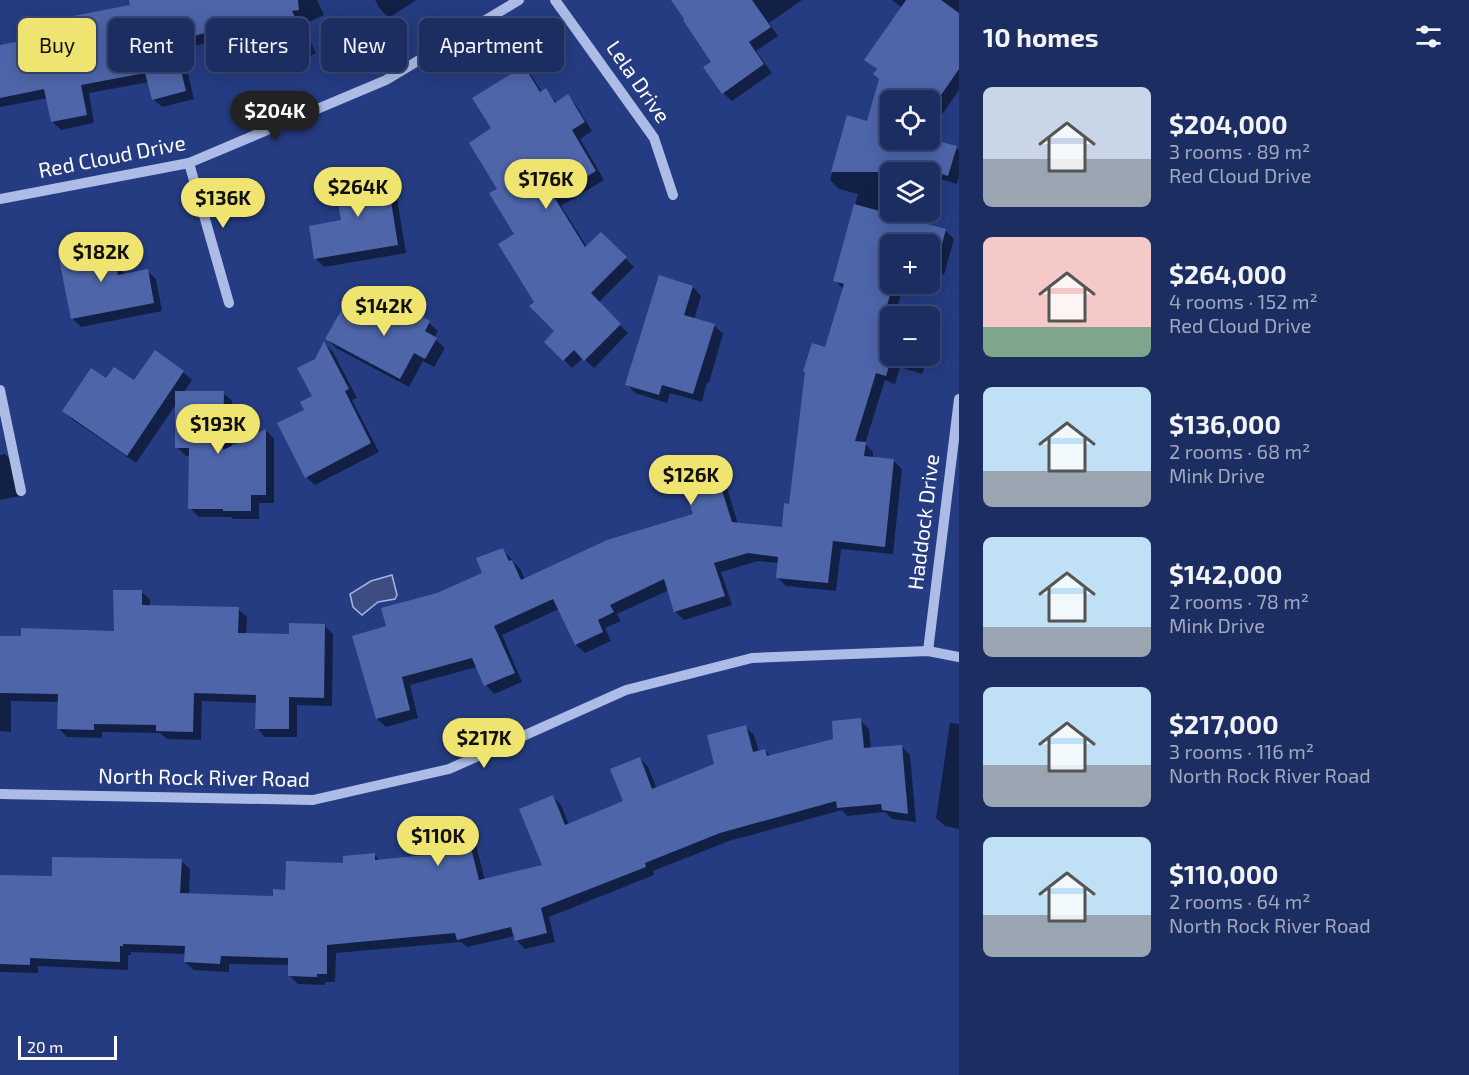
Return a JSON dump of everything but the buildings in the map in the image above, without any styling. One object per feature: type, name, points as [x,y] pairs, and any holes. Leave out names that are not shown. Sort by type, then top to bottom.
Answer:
[{"type":"street","name":"Red Cloud Drive","points":[[0,199],[189,163],[386,80],[519,0]]},
{"type":"street","name":"Lela Drive","points":[[555,0],[654,138],[674,195]]},
{"type":"street","points":[[189,163],[229,303]]},
{"type":"street","points":[[0,390],[21,491]]},
{"type":"street","name":"Haddock Drive","points":[[928,651],[959,399]]},
{"type":"street","name":"North Rock River Road","points":[[0,794],[313,800],[449,769],[626,690],[752,658],[928,651],[959,657]]},
{"type":"water","points":[[392,575],[397,595],[395,599],[378,602],[362,615],[353,607],[350,594],[371,581]]}]
